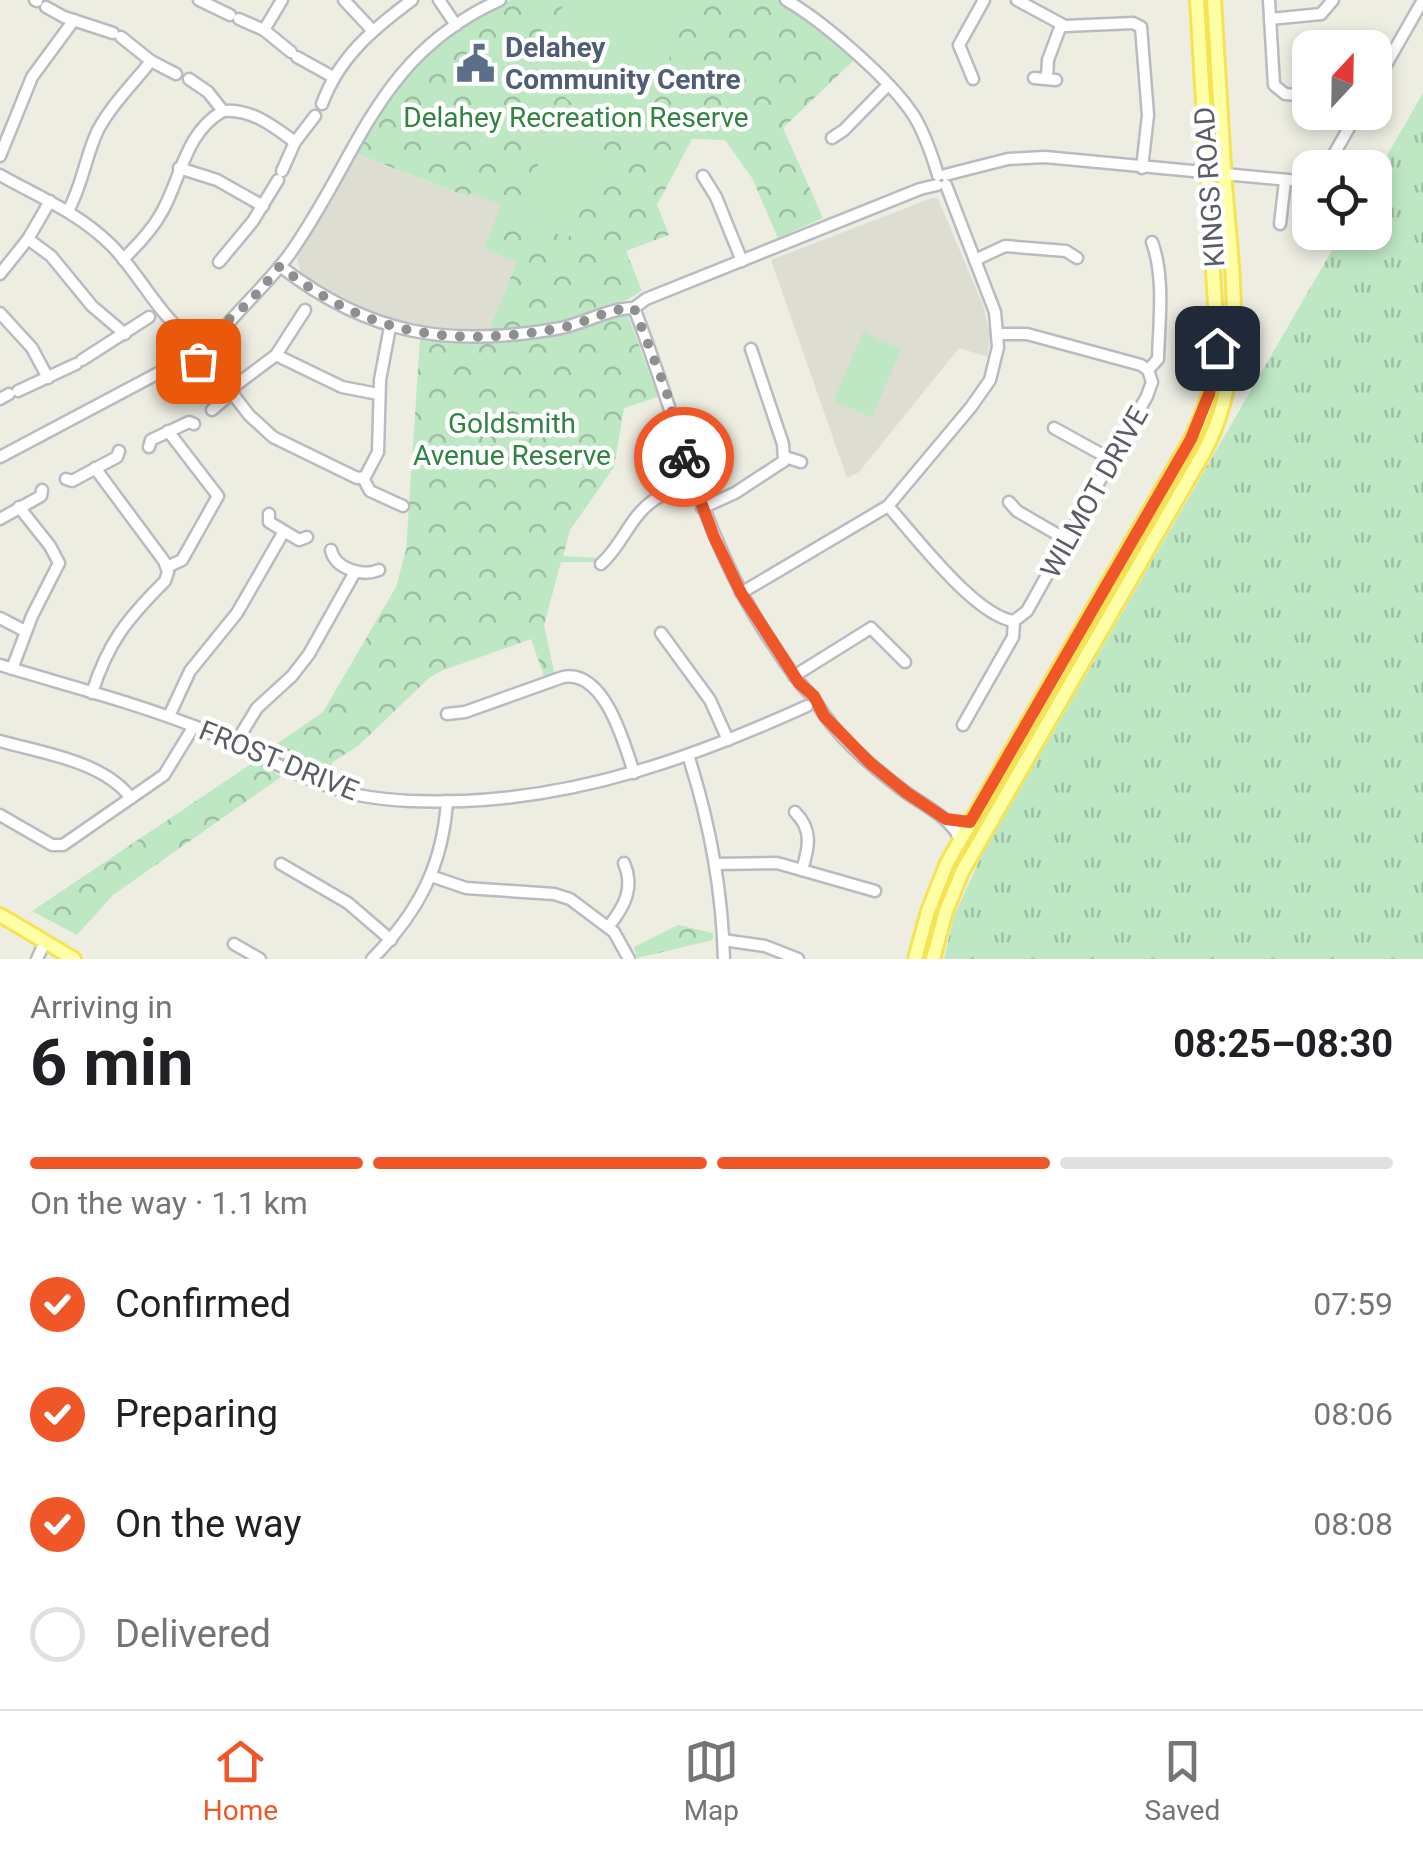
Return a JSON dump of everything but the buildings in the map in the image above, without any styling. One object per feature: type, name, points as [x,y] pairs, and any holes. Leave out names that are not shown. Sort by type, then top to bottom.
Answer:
[{"type":"main road","name":"KINGS ROAD","points":[[915,959],[937,886],[960,839],[1191,439],[1206,406],[1218,339],[1197,0]]},
{"type":"main road","name":"KINGS ROAD","points":[[933,959],[962,872],[1215,430],[1228,389],[1234,350],[1214,0]]},
{"type":"main road","points":[[0,915],[43,952],[74,959]]},
{"type":"main road","points":[[0,922],[43,952],[61,959]]},
{"type":"street","points":[[200,0],[264,30],[333,77]]},
{"type":"street","points":[[264,30],[282,0]]},
{"type":"street","points":[[344,0],[373,30]]},
{"type":"street","points":[[322,104],[333,77],[350,54],[412,0]]},
{"type":"street","points":[[439,0],[456,24]]},
{"type":"street","points":[[0,456],[166,369],[200,360],[223,326],[280,266],[385,92],[408,65],[456,24],[500,0]]},
{"type":"street","points":[[973,81],[960,45],[984,0]]},
{"type":"street","points":[[1018,0],[1061,25],[1139,24],[1144,33],[1148,104],[1142,168]]},
{"type":"street","points":[[1269,0],[1274,84],[1285,94],[1292,95]]},
{"type":"street","points":[[1270,19],[1320,14],[1333,0]]},
{"type":"street","points":[[1392,54],[1423,0]]},
{"type":"street","points":[[741,593],[888,506],[981,395],[996,362],[999,334],[975,260],[916,119],[829,29],[789,1]]},
{"type":"street","points":[[39,3],[117,35],[176,74]]},
{"type":"street","points":[[0,156],[32,77],[74,20]]},
{"type":"street","points":[[1034,78],[1051,78],[1048,60],[1061,25]]},
{"type":"street","points":[[68,212],[104,119],[151,61]]},
{"type":"street","points":[[189,78],[224,111]]},
{"type":"street","points":[[832,138],[887,86]]},
{"type":"street","points":[[124,259],[152,228],[200,132],[224,111],[236,110],[260,119],[296,142]]},
{"type":"street","points":[[219,262],[263,206],[296,142],[315,116]]},
{"type":"street","points":[[280,266],[340,307],[390,328],[453,337],[502,335],[573,326],[623,308],[634,308],[646,298],[965,170],[1028,157],[1292,181]]},
{"type":"street","points":[[179,168],[217,180],[263,206]]},
{"type":"street","points":[[0,175],[50,200],[100,235],[124,259],[187,343],[184,357],[191,362]]},
{"type":"street","points":[[702,176],[716,198],[742,261]]},
{"type":"street","points":[[1280,224],[1285,181]]},
{"type":"street","points":[[0,274],[28,239],[50,200]]},
{"type":"street","points":[[28,239],[51,256],[81,294],[126,334]]},
{"type":"street","name":"WILMOT DRIVE","points":[[963,725],[1013,637],[1014,622],[1024,615],[1148,396],[1152,382],[1148,370],[1158,359],[1160,309],[1158,259],[1152,242]]},
{"type":"street","points":[[975,260],[1004,246],[1066,251],[1078,258]]},
{"type":"street","points":[[634,308],[666,390],[692,484],[741,593],[808,701],[884,775],[946,819],[960,839]]},
{"type":"street","points":[[212,410],[236,385],[276,355],[305,310]]},
{"type":"street","points":[[0,313],[32,348],[48,378]]},
{"type":"street","points":[[9,394],[79,362],[149,317]]},
{"type":"street","points":[[166,369],[187,343],[223,326]]},
{"type":"street","points":[[362,478],[368,474],[378,452],[378,394],[390,328]]},
{"type":"street","points":[[999,334],[1036,336],[1141,364],[1148,370]]},
{"type":"street","points":[[187,343],[203,344],[205,351]]},
{"type":"street","points":[[752,350],[786,457]]},
{"type":"street","points":[[276,355],[342,387],[378,394]]},
{"type":"street","points":[[232,392],[249,416],[273,437],[362,478],[370,491],[403,506]]},
{"type":"street","points":[[149,447],[151,440],[168,431],[189,422],[194,424]]},
{"type":"street","points":[[1054,428],[1112,460]]},
{"type":"street","points":[[167,567],[182,560],[218,496],[168,431]]},
{"type":"street","points":[[66,479],[72,480],[117,457],[119,451]]},
{"type":"street","points":[[702,508],[778,468],[786,457]]},
{"type":"street","points":[[786,457],[801,462]]},
{"type":"street","points":[[92,693],[119,631],[164,581],[167,567],[95,468]]},
{"type":"street","points":[[600,564],[614,552],[647,505],[661,495],[692,484]]},
{"type":"street","points":[[0,519],[41,496],[42,490]]},
{"type":"street","points":[[1009,502],[1067,540]]},
{"type":"street","points":[[888,506],[978,604],[1014,622]]},
{"type":"street","points":[[6,667],[58,563],[40,532],[18,507]]},
{"type":"street","points":[[269,514],[269,522],[283,533],[299,540],[307,536]]},
{"type":"street","points":[[169,716],[190,670],[237,613],[283,533]]},
{"type":"street","points":[[331,550],[335,560],[355,572],[379,570]]},
{"type":"street","points":[[235,744],[258,708],[305,660],[355,572]]},
{"type":"street","points":[[0,618],[25,632]]},
{"type":"street","points":[[796,679],[867,629],[875,630],[905,662]]},
{"type":"street","points":[[661,633],[704,690],[728,740]]},
{"type":"street","name":"FROST DRIVE","points":[[6,667],[169,716],[310,779],[355,794],[392,800],[446,801],[551,793],[634,773],[728,740],[793,713],[808,701]]},
{"type":"street","points":[[447,714],[457,714],[563,677],[579,676],[590,684],[615,720],[634,773]]},
{"type":"street","points":[[0,815],[60,846],[167,772],[194,726]]},
{"type":"street","points":[[0,741],[87,767],[123,788],[131,798]]},
{"type":"street","points":[[688,754],[704,804],[716,864],[724,959]]},
{"type":"street","points":[[372,959],[413,912],[432,876],[442,840],[446,801]]},
{"type":"street","points":[[795,812],[809,836],[802,870]]},
{"type":"street","points":[[946,819],[970,822]]},
{"type":"street","points":[[716,864],[760,861],[875,891]]},
{"type":"street","points":[[608,926],[628,897],[624,863]]},
{"type":"street","points":[[281,864],[348,903],[391,940]]},
{"type":"street","points":[[432,876],[466,888],[563,896],[584,906],[608,926],[620,939],[628,959]]},
{"type":"street","points":[[723,940],[765,946],[798,959]]},
{"type":"street","points":[[234,944],[260,959]]},
{"type":"shaded area","points":[[357,154],[467,197],[470,192],[501,205],[517,262],[488,332],[396,326],[326,294],[301,275],[297,258]]},
{"type":"shaded area","points":[[938,199],[983,305],[990,333],[988,357],[959,348],[859,472],[847,478],[771,260]]},
{"type":"green space","name":"Delahey Recreation Reserve","points":[[511,0],[777,0],[817,25],[854,60],[783,128],[823,218],[778,238],[752,178],[725,140],[692,139],[657,205],[669,235],[626,251],[642,291],[568,322],[488,332],[517,262],[484,248],[501,205],[470,193],[468,197],[357,154],[384,105],[424,58],[457,31]]},
{"type":"green space","points":[[566,0],[673,0],[675,38],[670,57],[662,75],[636,102],[618,110],[579,107],[556,84],[552,68],[553,32]]},
{"type":"green space","points":[[1423,93],[1423,959],[944,959],[954,916],[982,855],[1332,250],[1392,250],[1390,150]]},
{"type":"green space","points":[[555,128],[608,153],[568,239],[515,215]]},
{"type":"green space","name":"Goldsmith Avenue Reserve","points":[[628,315],[658,397],[624,408],[614,467],[570,530],[563,556],[597,558],[593,562],[561,562],[544,625],[555,676],[545,679],[531,639],[441,671],[358,746],[333,762],[323,781],[265,752],[323,712],[396,587],[406,550],[420,340],[473,341],[525,336]]},
{"type":"green space","points":[[863,332],[901,349],[872,417],[834,401]]},
{"type":"green space","points":[[257,760],[281,777],[113,895],[77,935],[32,911]]},
{"type":"green space","points":[[678,925],[713,933],[713,940],[637,958],[634,947]]},
{"type":"way so far","points":[[198,361],[205,351],[200,341],[193,338],[223,326],[280,266],[351,312],[390,328],[433,336],[471,338],[545,330],[634,308],[666,390],[684,457]]},
{"type":"place","name":"Delahey Community Centre","points":[[475,63]]},
{"type":"route","points":[[684,457],[714,537],[741,593],[824,716],[870,763],[907,793],[946,819],[970,822],[1191,439],[1209,394],[1217,348]]}]
